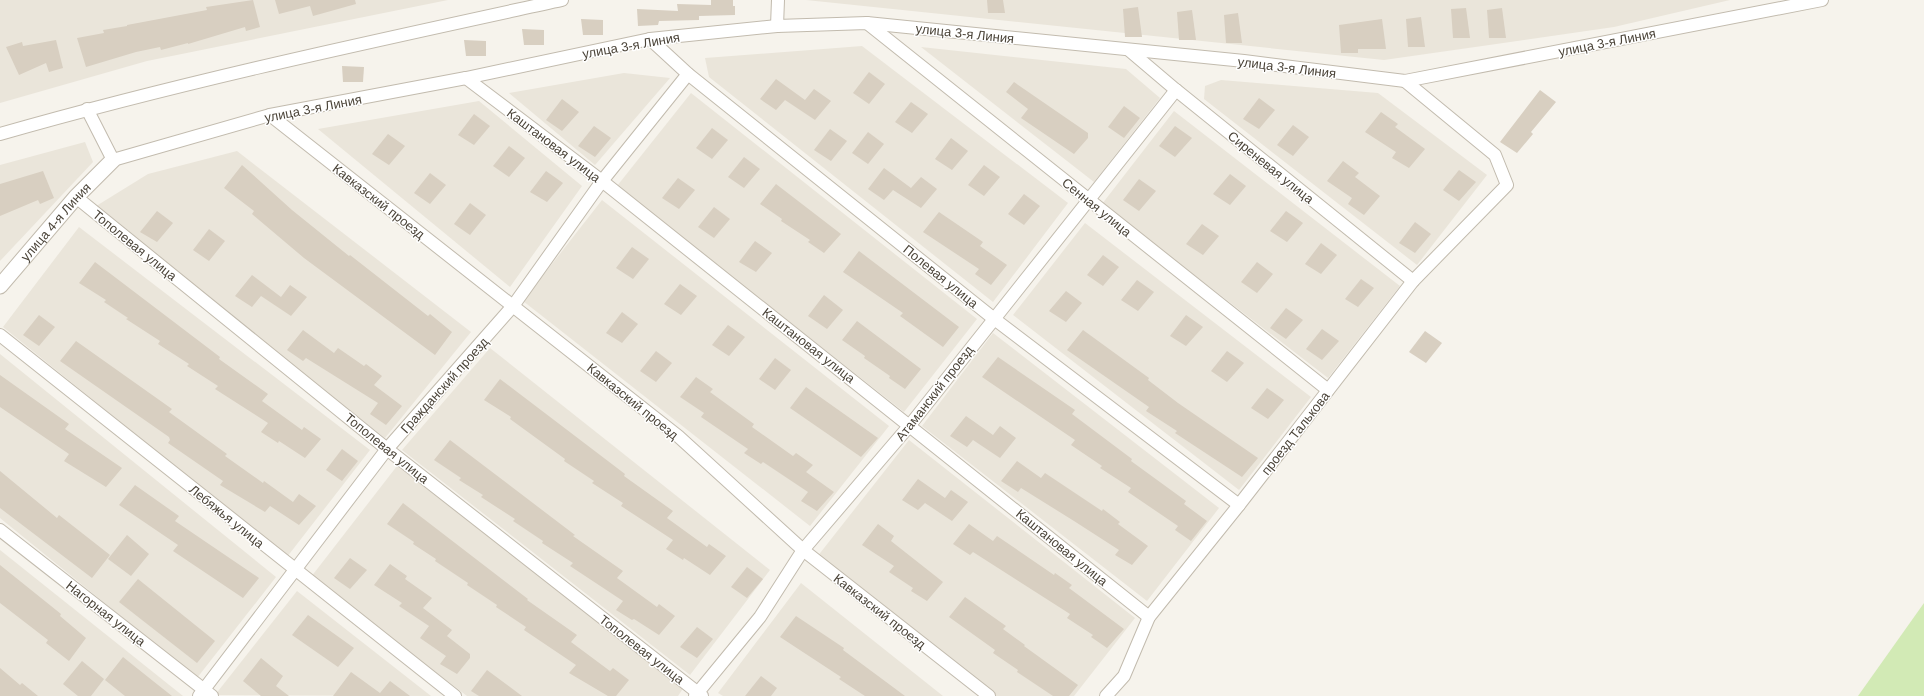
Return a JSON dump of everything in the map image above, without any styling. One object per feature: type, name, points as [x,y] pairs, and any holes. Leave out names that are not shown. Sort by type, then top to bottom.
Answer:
[{"type":"street","points":[[0,134],[86,109],[201,80],[562,0]]},
{"type":"street","points":[[777,26],[778,0]]},
{"type":"street","name":"улица 3-я Линия","points":[[113,160],[270,115],[466,78],[650,39],[777,26],[867,23],[1130,51],[1244,61],[1405,81],[1822,0]]},
{"type":"street","name":"Сенная улица","points":[[867,23],[1328,390]]},
{"type":"street","name":"Полевая улица","points":[[650,39],[688,74],[993,318],[1239,505]]},
{"type":"street","name":"Сиреневая улица","points":[[1130,51],[1176,90],[1413,281]]},
{"type":"street","name":"Гражданский проезд","points":[[205,694],[294,569],[387,449],[513,306],[602,181],[688,74]]},
{"type":"street","name":"Каштановая улица","points":[[466,78],[602,181],[1149,617]]},
{"type":"street","name":"проезд Талькова","points":[[1106,696],[1124,676],[1149,617],[1239,505],[1413,281],[1507,185],[1495,155],[1405,81]]},
{"type":"street","name":"Атаманский проезд","points":[[698,695],[760,617],[803,550],[910,425],[993,318],[1090,201],[1176,90]]},
{"type":"street","points":[[86,109],[113,160]]},
{"type":"street","name":"Кавказский проезд","points":[[270,115],[678,436],[803,550],[989,696]]},
{"type":"street","name":"улица 4-я Линия","points":[[0,286],[76,196],[113,160]]},
{"type":"street","name":"Тополевая улица","points":[[76,196],[387,449],[698,695]]},
{"type":"street","name":"Лебяжья улица","points":[[0,335],[455,696]]},
{"type":"street","name":"Нагорная улица","points":[[0,530],[205,694]]},
{"type":"shaded area","points":[[0,0],[448,0],[147,61],[0,103]]},
{"type":"shaded area","points":[[806,0],[1730,0],[1614,27],[1384,60]]},
{"type":"shaded area","points":[[862,46],[1068,203],[993,302],[709,77],[705,58]]},
{"type":"shaded area","points":[[921,47],[1126,69],[1160,98],[1094,182]]},
{"type":"shaded area","points":[[624,73],[670,78],[595,165],[509,93]]},
{"type":"shaded area","points":[[1221,80],[1378,93],[1487,175],[1417,265],[1204,99],[1205,86]]},
{"type":"shaded area","points":[[691,93],[977,319],[904,412],[617,186]]},
{"type":"shaded area","points":[[479,101],[582,186],[510,287],[318,129]]},
{"type":"shaded area","points":[[1174,111],[1400,286],[1328,378],[1102,204]]},
{"type":"shaded area","points":[[85,142],[93,162],[0,261],[0,165]]},
{"type":"shaded area","points":[[237,151],[471,332],[385,438],[93,208],[148,174]]},
{"type":"shaded area","points":[[602,200],[889,426],[810,526],[523,301]]},
{"type":"shaded area","points":[[1085,223],[1311,397],[1239,490],[1013,315]]},
{"type":"shaded area","points":[[79,227],[370,450],[287,557],[3,327]]},
{"type":"shaded area","points":[[993,333],[1219,508],[1147,601],[922,426]]},
{"type":"shaded area","points":[[490,348],[770,570],[690,675],[402,450]]},
{"type":"shaded area","points":[[0,354],[276,577],[197,678],[0,518]]},
{"type":"shaded area","points":[[909,440],[1135,618],[1074,696],[995,696],[817,557]]},
{"type":"shaded area","points":[[397,466],[684,687],[678,696],[467,696],[311,577]]},
{"type":"shaded area","points":[[0,550],[183,696],[0,696]]},
{"type":"shaded area","points":[[801,583],[943,696],[723,696],[718,693]]},
{"type":"shaded area","points":[[297,591],[431,696],[215,695]]},
{"type":"green space","points":[[1924,603],[1924,696],[1858,696]]},
{"type":"building","points":[[253,0],[260,27],[246,31],[245,27],[188,44],[161,50],[160,47],[136,52],[86,67],[77,38],[104,33],[103,30],[207,10],[206,7]]},
{"type":"building","points":[[275,0],[355,0],[356,4],[313,16],[310,6],[279,14]]},
{"type":"building","points":[[711,0],[733,0],[735,15],[699,16],[699,20],[659,21],[658,25],[638,26],[637,9],[678,11],[677,4],[711,5]]},
{"type":"building","points":[[987,0],[1003,0],[1005,13],[988,13]]},
{"type":"building","points":[[1138,7],[1142,37],[1125,37],[1123,9]]},
{"type":"building","points":[[1466,8],[1470,38],[1453,38],[1451,9]]},
{"type":"building","points":[[1502,8],[1506,38],[1489,38],[1487,10]]},
{"type":"building","points":[[1192,10],[1196,40],[1179,40],[1177,12]]},
{"type":"building","points":[[1238,13],[1242,43],[1226,43],[1224,15]]},
{"type":"building","points":[[1421,17],[1425,47],[1408,47],[1406,19]]},
{"type":"building","points":[[581,19],[603,20],[603,35],[583,35]]},
{"type":"building","points":[[1382,19],[1386,49],[1358,49],[1358,53],[1341,53],[1339,25]]},
{"type":"building","points":[[522,29],[544,30],[544,45],[524,45]]},
{"type":"building","points":[[56,40],[63,68],[49,72],[46,63],[19,75],[6,47],[22,42],[23,46]]},
{"type":"building","points":[[464,40],[486,41],[486,56],[466,56]]},
{"type":"building","points":[[342,66],[364,67],[363,82],[343,82]]},
{"type":"building","points":[[869,72],[885,84],[869,104],[853,93]]},
{"type":"building","points":[[776,79],[805,100],[814,89],[831,101],[815,120],[785,100],[776,110],[760,99]]},
{"type":"building","points":[[1014,82],[1088,133],[1088,138],[1074,154],[1021,118],[1028,109],[1006,92]]},
{"type":"building","points":[[1540,90],[1556,102],[1531,132],[1533,134],[1517,153],[1500,142]]},
{"type":"building","points":[[1259,98],[1275,110],[1259,129],[1243,119]]},
{"type":"building","points":[[562,99],[579,112],[562,131],[546,120]]},
{"type":"building","points":[[911,102],[928,114],[912,133],[895,122]]},
{"type":"building","points":[[1124,106],[1140,118],[1124,138],[1108,127]]},
{"type":"building","points":[[1381,112],[1398,124],[1395,127],[1425,149],[1409,168],[1392,158],[1396,152],[1365,132]]},
{"type":"building","points":[[474,114],[490,126],[474,145],[458,135]]},
{"type":"building","points":[[1293,125],[1309,137],[1293,156],[1277,145]]},
{"type":"building","points":[[594,126],[611,138],[595,157],[578,146]]},
{"type":"building","points":[[1175,126],[1192,138],[1175,157],[1159,146]]},
{"type":"building","points":[[712,128],[728,140],[712,159],[696,148]]},
{"type":"building","points":[[830,129],[847,141],[831,161],[814,150]]},
{"type":"building","points":[[868,132],[884,144],[868,164],[852,153]]},
{"type":"building","points":[[388,134],[405,146],[389,165],[372,154]]},
{"type":"building","points":[[951,138],[968,151],[952,170],[935,159]]},
{"type":"building","points":[[509,146],[525,158],[509,177],[493,166]]},
{"type":"building","points":[[744,157],[760,169],[744,188],[728,177]]},
{"type":"building","points":[[1343,161],[1359,173],[1355,177],[1380,196],[1364,215],[1348,204],[1352,198],[1327,181]]},
{"type":"building","points":[[242,165],[292,210],[349,256],[350,255],[428,316],[430,314],[452,332],[435,355],[304,258],[252,214],[254,211],[224,188]]},
{"type":"building","points":[[984,165],[1000,177],[984,196],[968,185]]},
{"type":"building","points":[[884,168],[911,188],[921,177],[937,189],[921,208],[893,190],[884,200],[868,189]]},
{"type":"building","points":[[1459,170],[1476,182],[1459,201],[1443,190]]},
{"type":"building","points":[[43,171],[54,198],[40,204],[38,200],[0,216],[0,184]]},
{"type":"building","points":[[546,171],[563,183],[547,202],[530,192]]},
{"type":"building","points":[[430,173],[446,185],[430,204],[414,193]]},
{"type":"building","points":[[1230,174],[1246,186],[1230,205],[1213,194]]},
{"type":"building","points":[[678,178],[695,190],[679,209],[662,198]]},
{"type":"building","points":[[1139,179],[1156,191],[1139,211],[1123,200]]},
{"type":"building","points":[[776,184],[841,234],[824,253],[808,242],[810,240],[781,221],[782,219],[760,204]]},
{"type":"building","points":[[1024,194],[1040,206],[1024,225],[1008,214]]},
{"type":"building","points":[[470,203],[486,215],[470,235],[454,224]]},
{"type":"building","points":[[714,207],[730,219],[714,238],[698,227]]},
{"type":"building","points":[[157,211],[173,223],[157,242],[140,232]]},
{"type":"building","points":[[1286,211],[1303,223],[1287,242],[1270,231]]},
{"type":"building","points":[[939,212],[983,242],[980,246],[1007,265],[991,285],[975,274],[979,269],[923,232]]},
{"type":"building","points":[[1415,222],[1431,234],[1415,253],[1399,243]]},
{"type":"building","points":[[1202,224],[1219,236],[1203,255],[1186,244]]},
{"type":"building","points":[[209,229],[225,241],[209,261],[193,250]]},
{"type":"building","points":[[755,241],[772,253],[756,272],[739,262]]},
{"type":"building","points":[[1321,243],[1337,255],[1321,274],[1305,264]]},
{"type":"building","points":[[632,247],[649,259],[633,279],[616,268]]},
{"type":"building","points":[[859,251],[959,327],[943,347],[900,316],[903,313],[843,272]]},
{"type":"building","points":[[1103,255],[1119,267],[1103,286],[1087,275]]},
{"type":"building","points":[[95,262],[220,357],[219,359],[268,394],[262,401],[302,430],[304,427],[321,439],[305,458],[279,441],[278,443],[261,432],[268,423],[215,389],[218,386],[187,366],[189,364],[158,344],[160,341],[126,319],[128,318],[104,302],[106,300],[79,283]]},
{"type":"building","points":[[1257,262],[1273,274],[1257,293],[1241,282]]},
{"type":"building","points":[[252,275],[281,297],[290,285],[307,297],[291,316],[261,296],[252,307],[235,296]]},
{"type":"building","points":[[1361,279],[1374,288],[1358,307],[1345,299]]},
{"type":"building","points":[[1137,280],[1154,292],[1138,311],[1121,300]]},
{"type":"building","points":[[680,284],[697,296],[681,315],[664,304]]},
{"type":"building","points":[[1066,291],[1082,303],[1066,322],[1049,311]]},
{"type":"building","points":[[824,295],[843,310],[827,329],[808,316]]},
{"type":"building","points":[[1286,308],[1303,320],[1286,339],[1270,328]]},
{"type":"building","points":[[622,312],[638,324],[622,343],[606,333]]},
{"type":"building","points":[[39,315],[55,327],[39,346],[23,335]]},
{"type":"building","points":[[1186,315],[1203,327],[1186,346],[1170,336]]},
{"type":"building","points":[[857,321],[921,369],[905,389],[889,378],[890,376],[864,358],[865,356],[842,340]]},
{"type":"building","points":[[728,325],[745,337],[729,356],[712,345]]},
{"type":"building","points":[[1322,329],[1339,341],[1322,360],[1306,349]]},
{"type":"building","points":[[303,330],[334,353],[338,348],[364,366],[366,364],[382,376],[374,385],[402,406],[386,425],[370,414],[378,403],[306,358],[303,361],[287,350]]},
{"type":"building","points":[[1083,330],[1149,378],[1148,380],[1178,403],[1258,458],[1242,477],[1175,433],[1177,431],[1146,411],[1149,407],[1067,350]]},
{"type":"building","points":[[1425,331],[1442,343],[1426,363],[1409,352]]},
{"type":"building","points":[[76,341],[172,409],[169,412],[227,454],[225,456],[263,483],[264,481],[293,502],[299,494],[316,506],[299,525],[270,506],[265,512],[220,485],[223,481],[168,443],[170,440],[169,437],[60,361]]},
{"type":"building","points":[[656,351],[672,363],[656,382],[640,371]]},
{"type":"building","points":[[1227,351],[1244,363],[1227,382],[1211,371]]},
{"type":"building","points":[[998,357],[1075,410],[1072,414],[1132,459],[1131,461],[1186,501],[1184,504],[1207,521],[1191,541],[1175,530],[1178,526],[1128,492],[1131,488],[1100,468],[1102,466],[1071,445],[1075,440],[982,377]]},
{"type":"building","points":[[775,358],[791,370],[775,390],[759,379]]},
{"type":"building","points":[[0,375],[69,424],[65,429],[122,468],[106,487],[64,461],[69,454],[0,407]]},
{"type":"building","points":[[696,377],[713,389],[710,392],[754,424],[752,427],[793,456],[796,453],[813,465],[806,472],[834,492],[817,511],[801,501],[808,492],[763,462],[761,464],[744,453],[748,449],[701,417],[704,413],[680,397]]},
{"type":"building","points":[[500,379],[625,474],[624,476],[673,511],[667,518],[707,547],[709,544],[726,556],[710,575],[684,558],[683,560],[666,549],[673,540],[621,506],[623,503],[592,483],[594,481],[564,461],[565,459],[510,419],[511,417],[484,400]]},
{"type":"building","points":[[806,387],[878,438],[861,457],[790,408]]},
{"type":"building","points":[[1267,388],[1284,400],[1268,419],[1251,408]]},
{"type":"building","points":[[966,416],[993,435],[1000,426],[1016,438],[1000,458],[973,440],[967,447],[950,436]]},
{"type":"building","points":[[450,440],[575,535],[573,536],[623,571],[617,578],[657,607],[659,604],[675,616],[659,635],[634,619],[632,620],[616,610],[623,601],[570,566],[573,563],[542,543],[543,541],[513,521],[515,519],[481,497],[483,495],[459,480],[461,478],[434,460]]},
{"type":"building","points":[[342,449],[358,461],[342,481],[326,470]]},
{"type":"building","points":[[1017,461],[1041,478],[1045,473],[1102,511],[1103,509],[1120,522],[1118,524],[1148,546],[1132,565],[1115,555],[1119,550],[1074,521],[1021,488],[1018,492],[1001,481]]},
{"type":"building","points":[[0,471],[57,518],[59,515],[110,555],[92,578],[0,508]]},
{"type":"building","points":[[918,479],[945,498],[951,490],[968,502],[952,521],[925,503],[918,510],[902,500]]},
{"type":"building","points":[[135,485],[179,516],[175,521],[259,578],[243,598],[173,551],[178,545],[119,505]]},
{"type":"building","points":[[403,503],[528,599],[527,600],[577,635],[571,642],[610,671],[613,668],[629,680],[616,696],[608,696],[569,673],[576,665],[524,630],[526,627],[496,607],[497,605],[467,585],[468,583],[435,561],[436,559],[413,544],[414,542],[387,524]]},
{"type":"building","points":[[878,524],[894,536],[891,541],[943,582],[927,601],[911,591],[913,588],[889,572],[894,566],[862,545]]},
{"type":"building","points":[[969,524],[993,541],[997,536],[1054,575],[1055,573],[1072,585],[1069,588],[1124,629],[1107,648],[1091,637],[1093,635],[1067,618],[1070,614],[973,552],[970,555],[953,544]]},
{"type":"building","points":[[127,535],[149,554],[131,576],[108,559]]},
{"type":"building","points":[[350,558],[367,570],[350,589],[334,578]]},
{"type":"building","points":[[390,564],[407,576],[405,579],[432,598],[423,608],[452,630],[447,636],[470,654],[470,658],[457,674],[440,664],[446,656],[420,638],[429,626],[399,606],[402,603],[374,585]]},
{"type":"building","points":[[0,565],[61,614],[60,616],[86,638],[69,661],[46,643],[48,640],[0,603]]},
{"type":"building","points":[[747,567],[763,579],[747,598],[731,587]]},
{"type":"building","points":[[138,579],[215,641],[197,663],[119,602]]},
{"type":"building","points":[[965,597],[1006,626],[1003,629],[1025,645],[1024,646],[1078,685],[1069,696],[1053,696],[1017,672],[1018,670],[993,653],[995,650],[949,617]]},
{"type":"building","points":[[308,615],[354,648],[338,667],[292,635]]},
{"type":"building","points":[[796,616],[844,648],[843,650],[905,696],[865,696],[839,679],[841,677],[780,637]]},
{"type":"building","points":[[697,627],[713,639],[697,658],[680,647]]},
{"type":"building","points":[[123,657],[172,696],[125,696],[105,680]]},
{"type":"building","points":[[261,658],[283,676],[276,686],[289,696],[261,696],[243,681]]},
{"type":"building","points":[[82,661],[104,679],[91,696],[78,696],[63,684]]},
{"type":"building","points":[[0,668],[20,685],[22,683],[38,696],[0,696]]},
{"type":"building","points":[[487,670],[522,696],[479,696],[471,691]]},
{"type":"building","points":[[351,672],[380,693],[390,681],[410,696],[333,696]]},
{"type":"building","points":[[761,676],[777,688],[771,696],[745,696]]}]
